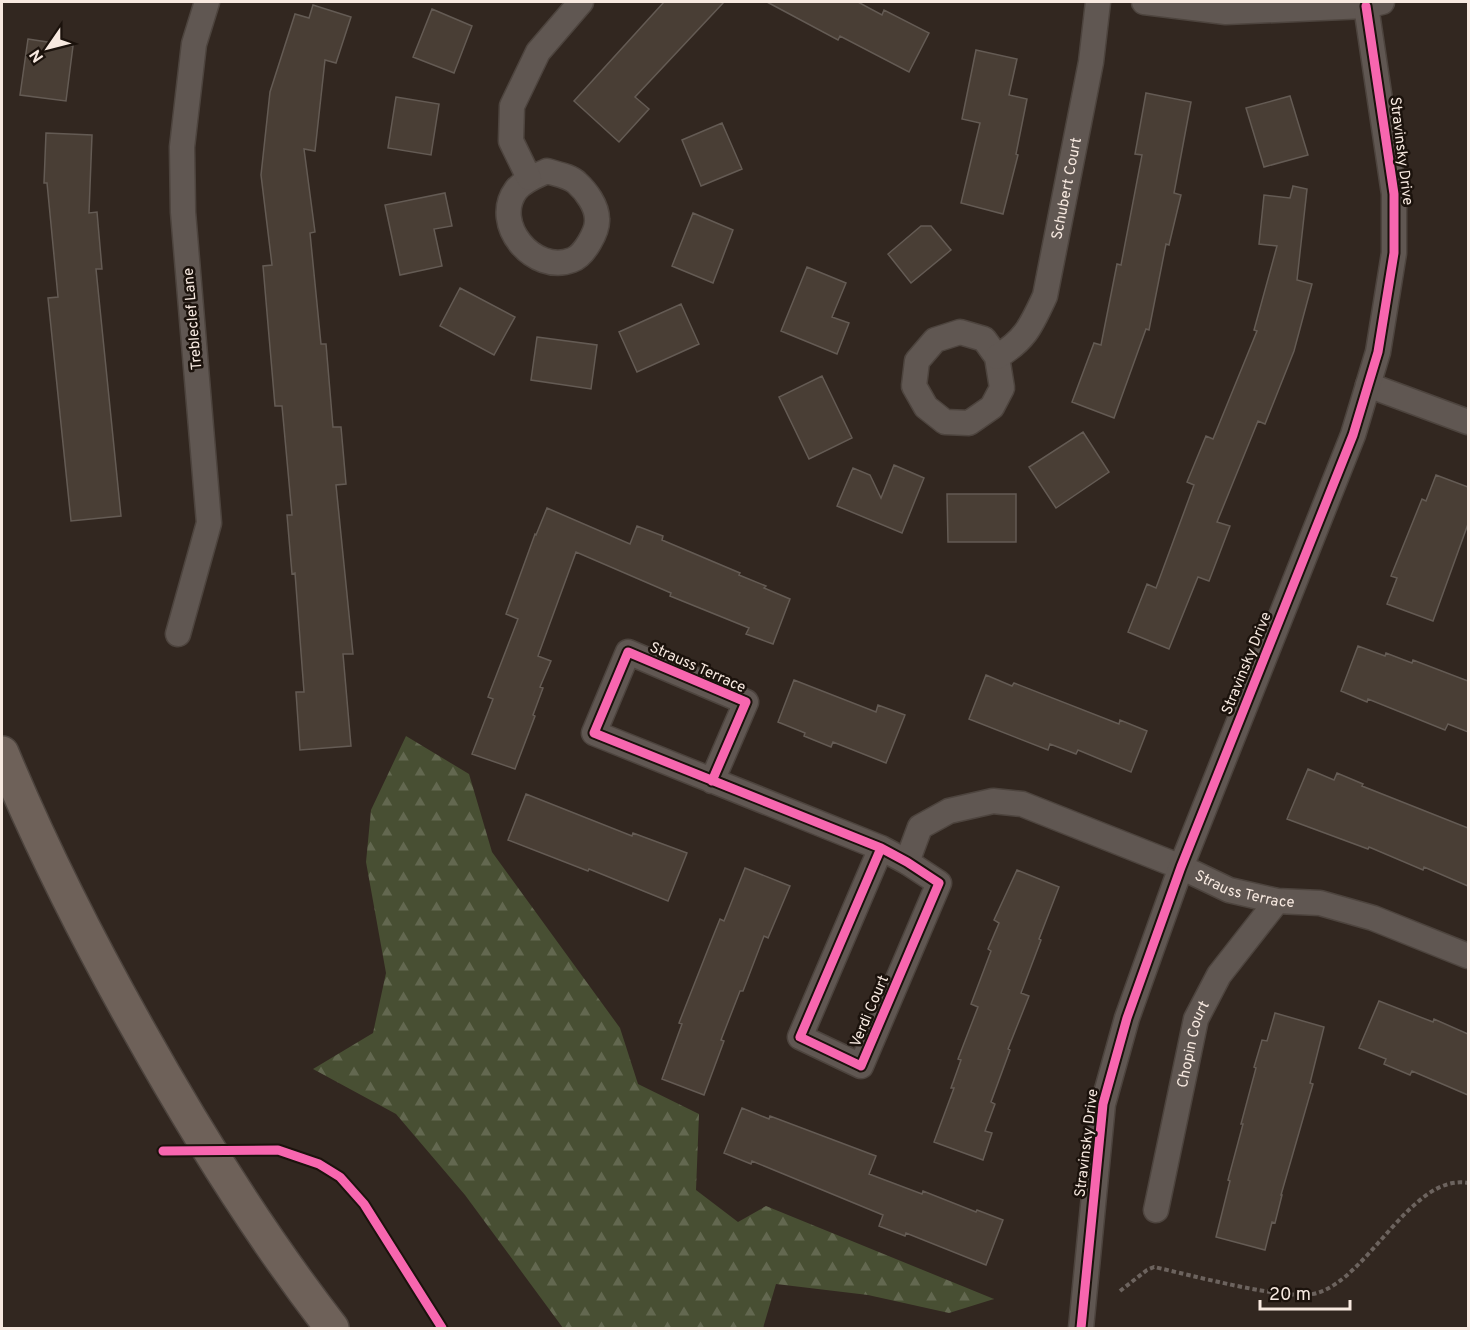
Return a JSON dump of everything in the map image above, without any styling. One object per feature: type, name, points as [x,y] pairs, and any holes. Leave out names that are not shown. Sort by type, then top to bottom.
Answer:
[{"type":"highway","points":[[2,753],[28,817],[94,948],[173,1092],[294,1279],[332,1329]]},
{"type":"street","name":"Trebleclef Lane","points":[[178,634],[209,523],[183,212],[182,147],[194,44],[207,2]]},
{"type":"street","points":[[529,178],[512,141],[512,106],[538,52],[581,2]]},
{"type":"street","name":"Schubert Court","points":[[997,357],[1014,346],[1030,329],[1045,296],[1092,62],[1098,2]]},
{"type":"street","points":[[1144,2],[1226,12],[1374,4]]},
{"type":"street","name":"Stravinsky Drive","points":[[1081,1329],[1103,1104],[1127,1018],[1181,867],[1353,435],[1378,352],[1394,253],[1395,194],[1374,4]]},
{"type":"street","points":[[1368,385],[1468,422]]},
{"type":"street","name":"Strauss Terrace","points":[[712,781],[746,702],[628,652],[594,733],[712,781],[881,848],[907,862],[920,827],[949,811],[993,801],[1022,804],[1181,867],[1229,890],[1276,901],[1320,903],[1362,915],[1468,956]]},
{"type":"street","name":"Verdi Court","points":[[881,848],[800,1037],[861,1066],[939,883],[907,862]]},
{"type":"street","name":"Chopin Court","points":[[1156,1210],[1196,1019],[1219,975],[1276,901]]},
{"type":"path","points":[[1120,1291],[1154,1267],[1263,1290],[1301,1296],[1318,1293],[1345,1276],[1425,1196],[1448,1183],[1468,1183]]},
{"type":"green space","points":[[406,736],[469,774],[492,852],[620,1028],[638,1084],[699,1114],[696,1190],[738,1222],[766,1206],[994,1299],[949,1313],[868,1295],[776,1284],[763,1328],[563,1328],[465,1195],[396,1114],[313,1069],[373,1033],[386,973],[366,862],[371,810]]},
{"type":"building","points":[[664,2],[724,2],[635,97],[649,109],[619,142],[574,101]]},
{"type":"building","points":[[767,2],[858,2],[882,15],[884,10],[929,33],[909,72],[840,36],[838,40]]},
{"type":"building","points":[[313,5],[351,17],[336,63],[325,60],[315,151],[304,149],[315,232],[310,233],[321,344],[326,344],[333,427],[341,427],[346,484],[336,485],[353,654],[343,654],[351,746],[300,750],[296,692],[304,692],[295,573],[292,574],[287,515],[292,515],[282,406],[275,406],[263,266],[272,265],[261,175],[270,92],[295,14],[309,18]]},
{"type":"building","points":[[432,9],[472,26],[454,73],[413,57]]},
{"type":"building","points":[[28,39],[73,46],[66,101],[20,95]]},
{"type":"building","points":[[976,50],[1017,59],[1009,95],[1027,99],[1016,154],[1018,155],[1003,214],[961,203],[980,123],[962,119]]},
{"type":"building","points":[[1146,93],[1191,102],[1174,193],[1181,195],[1169,245],[1166,244],[1149,330],[1146,329],[1114,418],[1072,402],[1094,343],[1101,345],[1117,264],[1121,265],[1142,155],[1135,154]]},
{"type":"building","points":[[1290,96],[1308,155],[1264,167],[1246,108]]},
{"type":"building","points":[[396,97],[439,104],[431,155],[388,148]]},
{"type":"building","points":[[722,123],[742,169],[701,186],[682,140]]},
{"type":"building","points":[[46,133],[92,135],[89,213],[97,212],[102,269],[96,269],[121,516],[71,521],[48,298],[58,297],[47,183],[44,183]]},
{"type":"building","points":[[1293,186],[1307,189],[1297,280],[1312,284],[1294,351],[1265,424],[1258,421],[1217,522],[1230,526],[1209,581],[1198,577],[1169,649],[1128,632],[1147,584],[1156,588],[1194,485],[1187,482],[1206,436],[1213,439],[1257,331],[1254,330],[1277,246],[1259,244],[1264,195],[1290,198]]},
{"type":"building","points":[[445,193],[452,226],[434,229],[442,266],[400,275],[385,205]]},
{"type":"building","points":[[693,213],[733,230],[713,283],[672,266]]},
{"type":"building","points":[[921,226],[931,226],[951,250],[911,283],[888,254]]},
{"type":"building","points":[[807,267],[846,283],[832,317],[849,323],[837,354],[781,331]]},
{"type":"building","points":[[460,288],[515,317],[494,355],[440,326]]},
{"type":"building","points":[[681,304],[699,344],[637,372],[619,332]]},
{"type":"building","points":[[537,337],[597,345],[591,389],[531,380]]},
{"type":"building","points":[[822,376],[852,438],[809,459],[779,397]]},
{"type":"building","points":[[1083,432],[1109,472],[1056,508],[1029,467]]},
{"type":"building","points":[[894,465],[924,478],[902,533],[837,506],[853,468],[870,475],[881,498]]},
{"type":"building","points":[[1436,475],[1468,487],[1468,524],[1433,621],[1387,604],[1397,578],[1391,576],[1422,499],[1426,501]]},
{"type":"building","points":[[947,494],[1016,494],[1016,542],[948,542]]},
{"type":"building","points":[[547,508],[630,544],[637,526],[663,536],[662,540],[740,573],[739,575],[766,586],[764,588],[790,599],[773,644],[746,634],[749,628],[670,596],[671,593],[576,552],[538,656],[551,661],[540,687],[543,688],[533,715],[535,716],[515,769],[472,754],[493,699],[488,697],[518,619],[506,614],[535,534]]},
{"type":"building","points":[[1358,646],[1412,663],[1413,660],[1468,681],[1468,732],[1448,724],[1445,730],[1368,699],[1367,702],[1341,691]]},
{"type":"building","points":[[986,675],[1012,686],[1014,683],[1119,724],[1120,720],[1147,731],[1131,772],[1078,750],[1076,754],[1050,744],[1048,750],[969,719]]},
{"type":"building","points":[[794,680],[876,712],[878,705],[905,715],[886,763],[833,742],[831,747],[778,722]]},
{"type":"building","points":[[1308,769],[1334,780],[1337,773],[1363,784],[1362,786],[1468,828],[1468,886],[1424,867],[1423,870],[1369,847],[1368,849],[1287,819]]},
{"type":"building","points":[[526,794],[632,836],[633,833],[687,853],[668,901],[508,840]]},
{"type":"building","points":[[745,868],[790,886],[768,938],[764,936],[743,991],[740,991],[721,1040],[724,1041],[704,1095],[662,1079],[682,1024],[679,1023],[710,944],[720,919],[724,921]]},
{"type":"building","points":[[1017,870],[1059,887],[1021,993],[1029,996],[1008,1049],[1010,1050],[991,1102],[995,1104],[985,1131],[992,1133],[983,1160],[934,1142],[954,1088],[951,1088],[961,1060],[958,1059],[978,1007],[971,1004],[991,951],[988,949],[999,923],[994,920]]},
{"type":"building","points":[[1379,1001],[1433,1022],[1434,1019],[1468,1034],[1468,1095],[1412,1071],[1410,1075],[1384,1064],[1386,1059],[1359,1048]]},
{"type":"building","points":[[1275,1013],[1324,1027],[1310,1083],[1313,1084],[1275,1223],[1272,1222],[1265,1250],[1216,1237],[1256,1068],[1254,1067],[1262,1040],[1267,1041]]},
{"type":"building","points":[[742,1108],[769,1119],[770,1116],[876,1156],[869,1174],[1003,1220],[986,1265],[906,1233],[905,1236],[879,1226],[883,1215],[752,1161],[751,1164],[724,1153]]},
{"type":"cycle path","points":[[1081,1328],[1103,1104],[1127,1018],[1181,867],[1353,435],[1378,352],[1394,253],[1394,194],[1366,6]]},
{"type":"cycle path","points":[[712,781],[746,702],[628,652],[594,733],[701,777],[881,848],[939,883],[861,1066],[800,1037],[881,848]]},
{"type":"cycle path","points":[[163,1151],[278,1150],[319,1164],[340,1177],[364,1204],[442,1328]]}]
